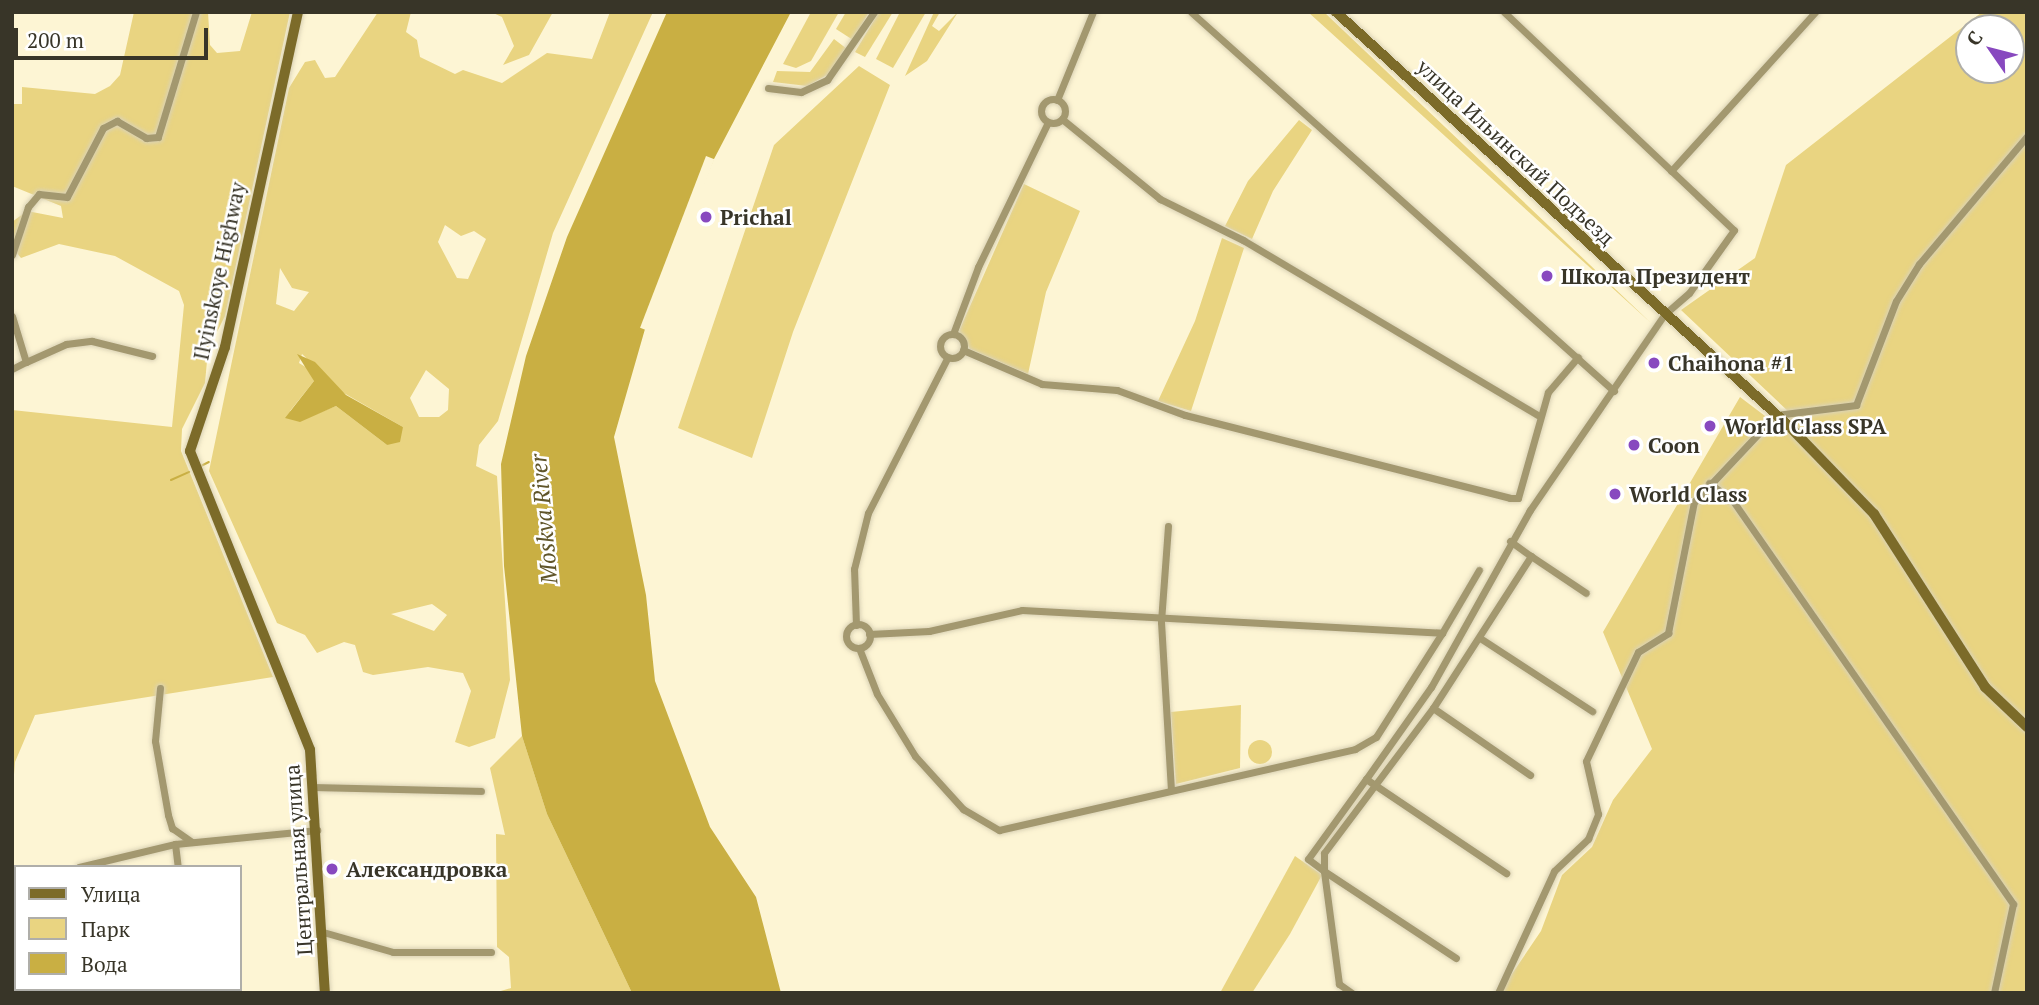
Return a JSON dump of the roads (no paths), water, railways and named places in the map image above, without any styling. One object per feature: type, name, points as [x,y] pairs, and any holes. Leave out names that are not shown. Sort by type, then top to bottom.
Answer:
[{"type":"main road","name":"Ilyinskoye Highway","points":[[270,648],[196,479],[190,452],[225,347],[298,12]]},
{"type":"main road","name":"улица Ильинский Подъезд","points":[[1336,12],[1776,415],[1874,514],[1985,687],[2027,727]]},
{"type":"main road","name":"Центральная улица","points":[[270,648],[307,737],[316,787],[325,993]]},
{"type":"street","points":[[12,255],[28,207],[39,194],[67,197],[103,128],[117,121],[146,138],[158,136],[196,12]]},
{"type":"street","points":[[768,88],[801,92],[827,80],[874,12]]},
{"type":"street","points":[[1093,12],[1057,100],[1062,119],[1160,200],[1243,240],[1540,416]]},
{"type":"street","points":[[1191,12],[1614,391]]},
{"type":"street","points":[[1456,958],[1308,859],[1432,687],[1510,541],[1664,315],[1689,293],[1734,230],[1504,12]]},
{"type":"street","points":[[1671,170],[1815,12]]},
{"type":"street","points":[[948,357],[940,345],[953,334],[978,267],[1048,122],[1042,106],[1057,100]]},
{"type":"street","points":[[1048,122],[1062,119]]},
{"type":"street","points":[[1498,993],[1554,871],[1588,839],[1598,814],[1586,761],[1638,652],[1668,633],[1687,560],[1689,512],[1709,483],[1776,415],[1856,405],[1896,301],[1919,264],[2027,136]]},
{"type":"street","points":[[12,316],[26,362]]},
{"type":"street","points":[[953,334],[963,350],[1054,387],[1117,390],[1185,415],[1510,498],[1518,498],[1548,392],[1577,357]]},
{"type":"street","points":[[12,369],[66,344],[92,341],[152,356]]},
{"type":"street","points":[[963,350],[948,357],[867,513],[854,569],[856,625],[846,636],[859,648],[909,748],[953,799],[995,830],[1355,749],[1376,737],[1479,570]]},
{"type":"street","points":[[1709,483],[1733,501],[2013,904],[1994,993]]},
{"type":"street","points":[[1168,526],[1161,622],[1171,789]]},
{"type":"street","points":[[1510,541],[1586,593]]},
{"type":"street","points":[[1352,993],[1339,984],[1324,853],[1433,708],[1531,556]]},
{"type":"street","points":[[856,625],[869,634],[929,631],[1022,610],[1161,622],[1442,632]]},
{"type":"street","points":[[859,648],[869,634]]},
{"type":"street","points":[[1480,638],[1592,711]]},
{"type":"street","points":[[160,688],[155,741],[168,816],[172,828],[192,842]]},
{"type":"street","points":[[1433,708],[1530,775]]},
{"type":"street","points":[[1366,779],[1506,873]]},
{"type":"street","points":[[316,787],[481,791]]},
{"type":"street","points":[[87,865],[175,844],[318,830]]},
{"type":"street","points":[[175,844],[178,865]]},
{"type":"street","points":[[323,932],[393,952],[491,952]]},
{"type":"water","name":"Moskva River","points":[[667,12],[791,12],[714,159],[645,329],[614,437],[646,595],[655,681],[710,827],[756,897],[781,993],[632,993],[547,814],[522,736],[504,566],[501,464],[526,356],[567,237]]},
{"type":"water","points":[[297,354],[315,362],[346,395],[403,427],[400,442],[387,445],[336,406],[300,422],[285,418],[314,381]]},
{"type":"waterway","points":[[199,467],[209,462]]},
{"type":"waterway","points":[[171,480],[189,472]]},
{"type":"place","name":"Prichal","points":[[706,217]]},
{"type":"place","name":"Школа Президент","points":[[1547,276]]},
{"type":"place","name":"Chaihona #1","points":[[1654,363]]},
{"type":"place","name":"World Class SPA","points":[[1710,426]]},
{"type":"place","name":"Coon","points":[[1634,445]]},
{"type":"place","name":"World Class","points":[[1615,494]]},
{"type":"place","name":"Александровка","points":[[332,869]]}]
